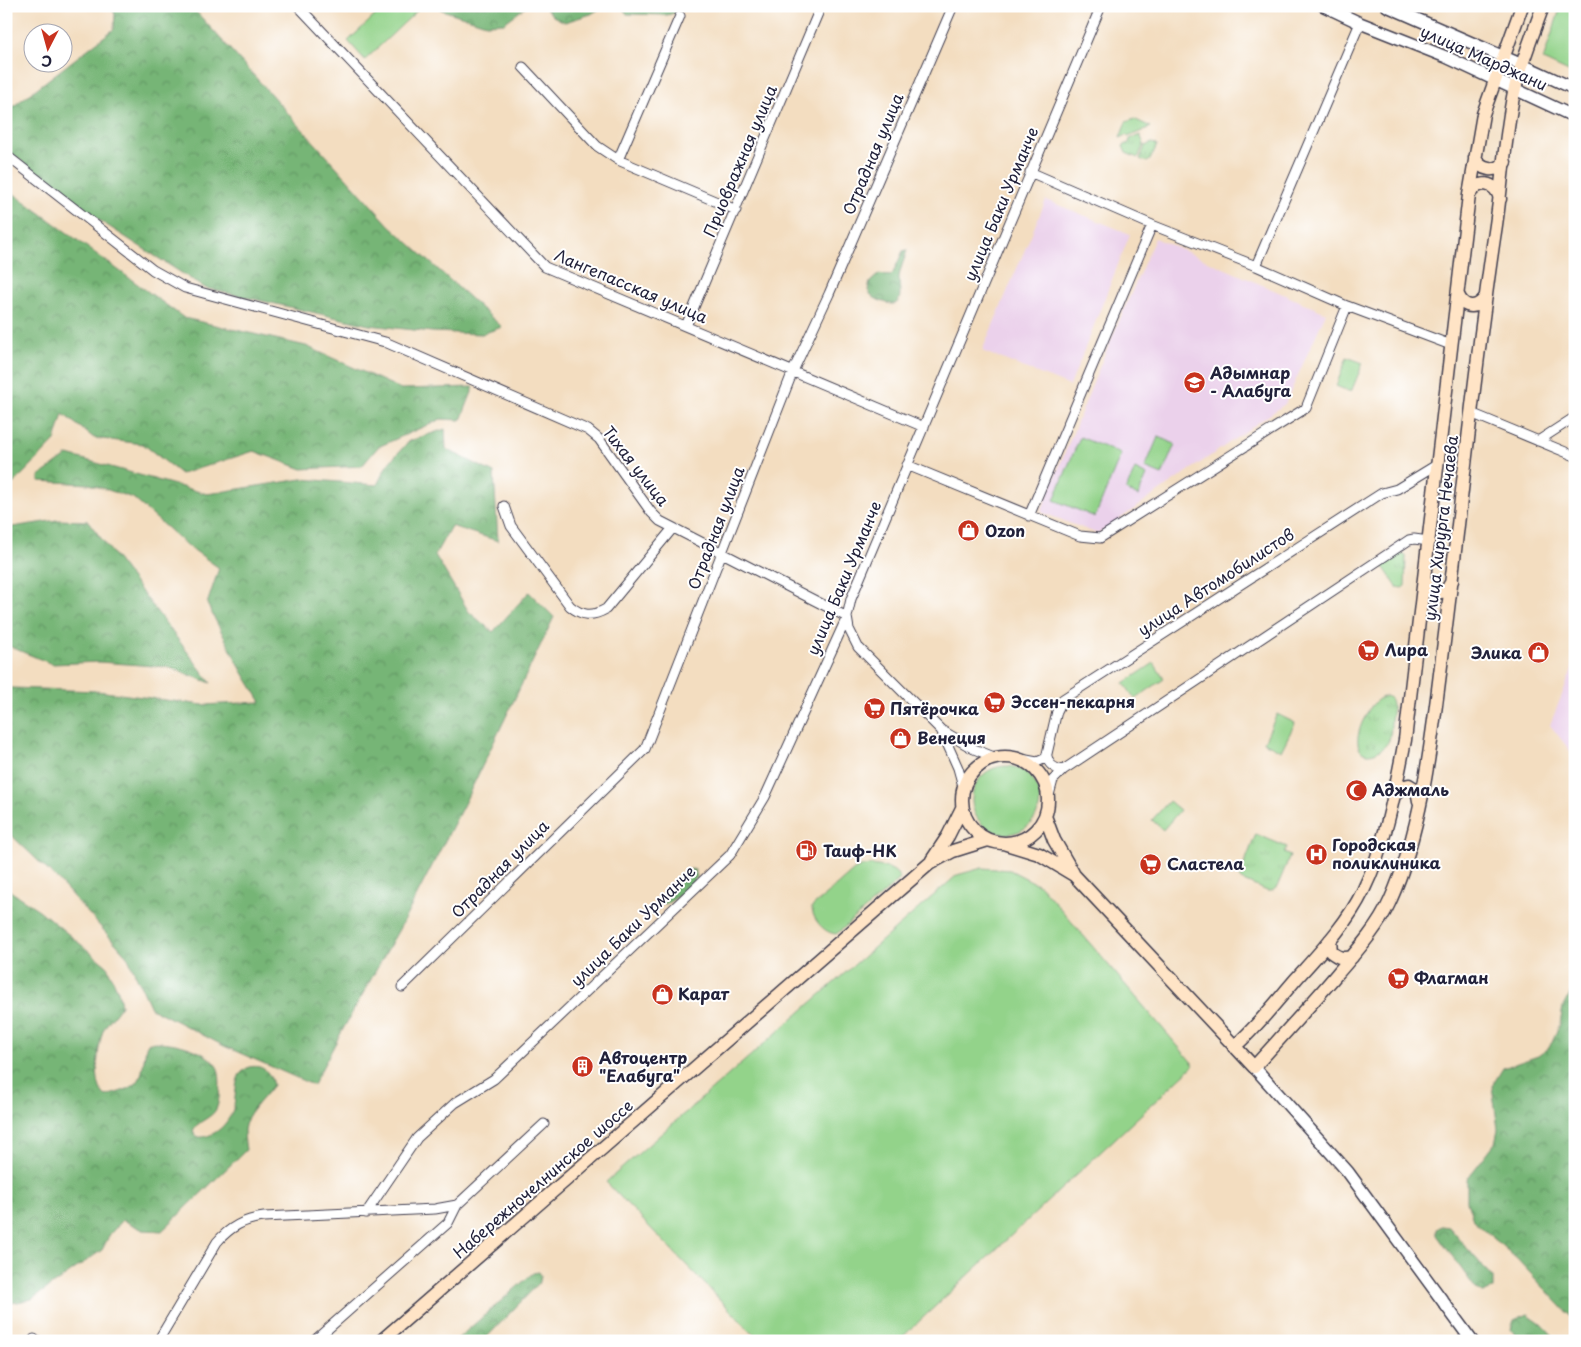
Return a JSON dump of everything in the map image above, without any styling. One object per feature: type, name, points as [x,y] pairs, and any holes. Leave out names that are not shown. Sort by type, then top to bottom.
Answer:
[{"type":"main road","name":"улица Хирурга Нечаева","points":[[1234,1047],[1269,1011],[1351,913],[1363,891],[1382,839],[1405,740],[1469,194],[1475,158],[1483,114],[1522,6]]},
{"type":"main road","name":"улица Хирурга Нечаева","points":[[1254,1067],[1352,956],[1382,917],[1390,902],[1409,849],[1420,804],[1431,740],[1486,296],[1515,90],[1543,6]]},
{"type":"main road","points":[[1475,158],[1480,166],[1489,170],[1498,168],[1505,162]]},
{"type":"main road","points":[[1469,194],[1477,185],[1483,184],[1495,188],[1499,193],[1500,199]]},
{"type":"main road","points":[[1458,295],[1465,305],[1471,306],[1478,305],[1486,296]]},
{"type":"main road","points":[[1424,580],[1430,589],[1437,593],[1446,591],[1452,581]]},
{"type":"main road","points":[[1002,843],[1023,839],[1036,829],[1045,816],[1048,799],[1044,781],[1039,773],[1024,761],[1016,758],[994,757],[984,761],[975,768],[963,786],[962,808],[965,818],[971,827],[988,840],[1039,854],[1074,875]]},
{"type":"main road","points":[[1393,797],[1402,787],[1409,785],[1417,790],[1420,804]]},
{"type":"main road","name":"Набережночелнинское шоссе","points":[[929,864],[948,836],[962,808]]},
{"type":"main road","points":[[1045,816],[1054,840],[1074,875],[1254,1067]]},
{"type":"main road","name":"Набережночелнинское шоссе","points":[[381,1341],[929,864],[953,851],[988,840]]},
{"type":"main road","points":[[1330,940],[1331,952],[1338,958],[1352,956]]},
{"type":"street","name":"Лангепасская улица","points":[[298,6],[545,267],[924,427]]},
{"type":"street","name":"Приовражная улица","points":[[686,326],[821,6]]},
{"type":"street","name":"Отрадная улица","points":[[402,987],[644,749],[793,371],[953,6]]},
{"type":"street","name":"улица Баки Урманче","points":[[366,1213],[418,1138],[455,1103],[494,1079],[730,855],[765,797],[847,617],[851,599],[1101,6]]},
{"type":"street","name":"улица Марджани","points":[[1324,6],[1360,23],[1446,57],[1575,117]]},
{"type":"street","name":"улица Марджани","points":[[1386,6],[1575,89]]},
{"type":"street","points":[[618,160],[680,16]]},
{"type":"street","points":[[1256,266],[1360,23]]},
{"type":"street","points":[[523,67],[597,146],[618,160],[736,210]]},
{"type":"street","name":"Тихая улица","points":[[6,155],[153,270],[185,288],[384,342],[588,430],[599,439],[651,512],[660,521],[847,617]]},
{"type":"street","points":[[1030,172],[1347,306],[1451,345]]},
{"type":"street","points":[[1029,516],[1152,225]]},
{"type":"street","points":[[907,465],[1080,536],[1100,538],[1306,408],[1347,306]]},
{"type":"street","points":[[1471,413],[1575,456]]},
{"type":"street","points":[[1538,441],[1575,417]]},
{"type":"street","name":"улица Автомобилистов","points":[[1047,756],[1057,711],[1064,699],[1382,493],[1397,489],[1438,464]]},
{"type":"street","points":[[504,506],[511,526],[570,606],[577,612],[590,615],[599,614],[606,609],[673,528]]},
{"type":"street","points":[[1048,799],[1053,780],[1063,770],[1409,540],[1429,540]]},
{"type":"street","points":[[847,617],[848,629],[858,646],[941,730],[974,749],[994,757]]},
{"type":"street","points":[[941,730],[958,768],[963,786]]},
{"type":"street","points":[[1016,758],[1040,762],[1047,756],[1050,764],[1057,769],[1063,770]]},
{"type":"street","points":[[1254,1067],[1348,1172],[1472,1341]]},
{"type":"street","points":[[314,1341],[448,1223],[457,1205],[544,1124]]},
{"type":"street","points":[[158,1341],[217,1242],[237,1224],[264,1217],[435,1209],[457,1205]]},
{"type":"shaded area","points":[[1046,200],[1130,234],[1070,386],[982,351]]},
{"type":"shaded area","name":"Адымнар - Алабуга","points":[[1155,238],[1326,313],[1285,404],[1098,534],[1041,512],[1102,361]]},
{"type":"shaded area","points":[[1575,662],[1575,757],[1550,725]]},
{"type":"green space","points":[[111,6],[191,6],[389,225],[502,327],[482,334],[432,332],[369,325],[205,288],[80,208],[6,149],[6,112],[58,72],[72,72],[72,61],[114,29],[115,14]]},
{"type":"green space","points":[[385,6],[422,6],[365,60],[348,41]]},
{"type":"green space","points":[[437,6],[527,6],[504,23],[486,24],[442,10]]},
{"type":"green space","points":[[544,6],[604,6],[591,14],[565,22],[553,16]]},
{"type":"green space","points":[[621,6],[698,6],[667,15],[627,14]]},
{"type":"green space","points":[[1561,6],[1575,6],[1575,75],[1543,60]]},
{"type":"green space","points":[[1134,119],[1151,127],[1128,137],[1127,135],[1120,138],[1126,122]]},
{"type":"green space","points":[[1140,135],[1144,144],[1138,158],[1126,153],[1123,146],[1129,143],[1130,139]]},
{"type":"green space","points":[[1152,143],[1157,145],[1150,160],[1147,162],[1140,159],[1145,146]]},
{"type":"green space","points":[[6,188],[184,318],[306,346],[401,389],[474,387],[461,420],[441,419],[378,447],[362,466],[302,469],[254,451],[181,474],[143,444],[94,438],[63,414],[55,441],[6,489]]},
{"type":"green space","points":[[907,250],[900,274],[899,301],[891,304],[874,298],[868,290],[870,282],[879,274],[890,276],[903,251]]},
{"type":"green space","points":[[1347,357],[1363,363],[1351,392],[1336,386]]},
{"type":"green space","points":[[445,429],[446,449],[494,473],[498,541],[451,526],[435,555],[469,612],[493,632],[529,592],[554,617],[464,804],[402,924],[313,1085],[224,1046],[151,1008],[127,956],[58,880],[6,830],[6,686],[12,688],[97,691],[203,705],[261,702],[242,671],[207,604],[219,568],[184,543],[133,498],[89,484],[39,481],[39,476],[68,455],[207,494],[302,479],[377,485],[387,465],[409,441]]},
{"type":"green space","points":[[1080,437],[1121,454],[1095,517],[1054,500]]},
{"type":"green space","points":[[1158,437],[1175,444],[1162,475],[1145,468]]},
{"type":"green space","points":[[1135,469],[1147,475],[1138,496],[1126,490]]},
{"type":"green space","points":[[57,520],[88,521],[211,683],[168,667],[99,662],[52,664],[6,645],[6,528]]},
{"type":"green space","points":[[1400,553],[1406,556],[1405,586],[1402,588],[1397,587],[1382,565]]},
{"type":"green space","points":[[1154,663],[1164,679],[1135,699],[1124,683]]},
{"type":"green space","points":[[1386,696],[1390,698],[1392,707],[1389,740],[1382,748],[1372,754],[1363,753],[1358,743],[1362,723],[1373,704]]},
{"type":"green space","points":[[1277,714],[1295,723],[1281,751],[1264,742]]},
{"type":"green space","points":[[999,766],[1013,766],[1025,771],[1035,781],[1040,793],[1040,807],[1035,819],[1025,829],[1013,834],[999,834],[987,829],[977,819],[972,807],[972,793],[977,781],[987,771]]},
{"type":"green space","points":[[1169,801],[1180,810],[1163,830],[1152,820]]},
{"type":"green space","points":[[1256,834],[1287,847],[1284,853],[1290,856],[1277,887],[1272,891],[1267,891],[1241,880],[1239,877]]},
{"type":"green space","points":[[872,865],[892,870],[900,879],[839,932],[836,934],[827,931],[816,921],[812,907],[854,870]]},
{"type":"green space","points":[[982,868],[1010,870],[1041,886],[1194,1065],[898,1341],[760,1341],[606,1182],[957,875]]},
{"type":"green space","points":[[691,869],[695,870],[697,877],[694,881],[674,899],[665,904],[662,903],[660,899],[669,886]]},
{"type":"green space","points":[[6,882],[10,891],[39,910],[107,966],[118,991],[121,1005],[104,1028],[99,1046],[97,1066],[99,1084],[106,1096],[127,1089],[138,1081],[143,1069],[146,1047],[148,1043],[156,1042],[176,1044],[197,1051],[213,1062],[218,1069],[220,1088],[217,1107],[212,1114],[195,1127],[193,1131],[197,1137],[210,1135],[225,1123],[234,1105],[238,1078],[246,1069],[254,1066],[266,1070],[273,1085],[251,1112],[245,1123],[246,1150],[162,1231],[143,1230],[123,1220],[110,1234],[102,1250],[32,1299],[12,1303],[6,1300]]},
{"type":"green space","points":[[1575,984],[1575,1321],[1517,1259],[1473,1220],[1467,1201],[1467,1179],[1495,1143],[1498,1129],[1492,1086],[1503,1068],[1538,1056],[1549,1048],[1560,1024],[1563,1007]]},
{"type":"green space","points":[[1441,1226],[1449,1227],[1493,1278],[1493,1288],[1488,1292],[1482,1293],[1476,1289],[1437,1235],[1437,1229]]},
{"type":"green space","points":[[539,1272],[541,1275],[540,1282],[483,1341],[455,1341],[533,1273]]},
{"type":"green space","points":[[1528,1314],[1541,1323],[1558,1341],[1519,1341],[1511,1329],[1514,1320]]},
{"type":"place","name":"Адымнар - Алабуга","points":[[1194,382]]},
{"type":"place","name":"Ozon","points":[[969,531]]},
{"type":"place","name":"Лира","points":[[1369,650]]},
{"type":"place","name":"Элика","points":[[1538,653]]},
{"type":"place","name":"Эссен-пекарня","points":[[995,702]]},
{"type":"place","name":"Пятёрочка","points":[[874,709]]},
{"type":"place","name":"Венеция","points":[[901,738]]},
{"type":"place","name":"Аджмаль","points":[[1356,790]]},
{"type":"place","name":"Таиф-НК","points":[[807,851]]},
{"type":"place","name":"Городская поликлиника","points":[[1316,854]]},
{"type":"place","name":"Сластела","points":[[1151,864]]},
{"type":"place","name":"Флагман","points":[[1398,978]]},
{"type":"place","name":"Карат","points":[[662,994]]},
{"type":"place","name":"Автоцентр \"Елабуга\"","points":[[583,1067]]}]
